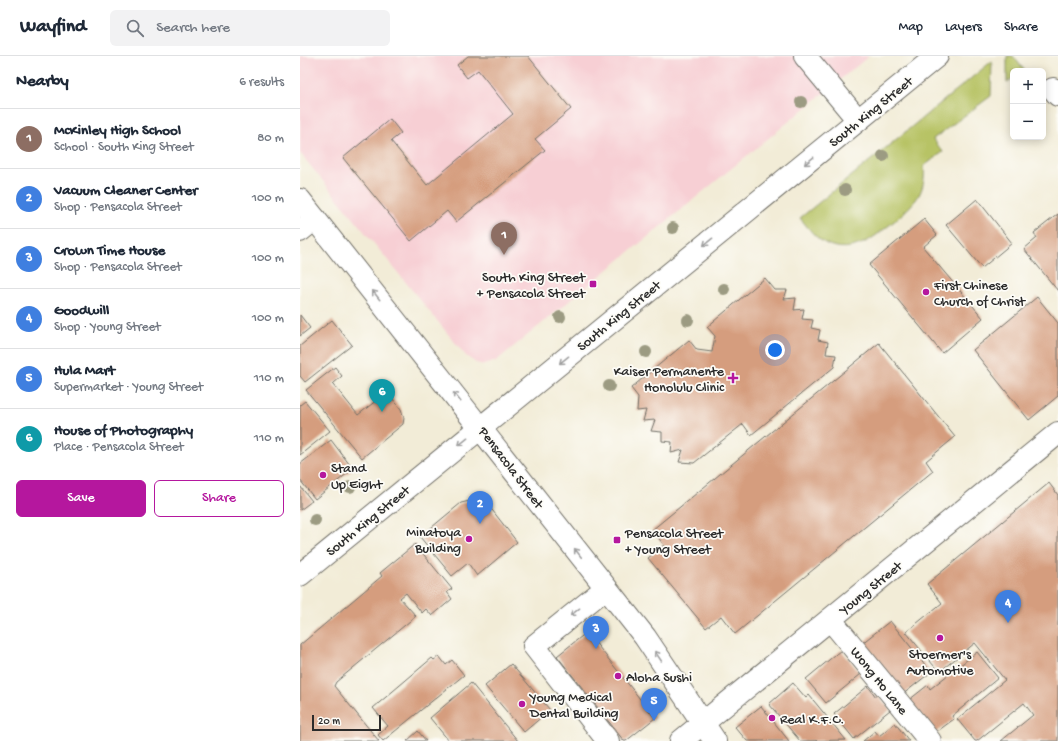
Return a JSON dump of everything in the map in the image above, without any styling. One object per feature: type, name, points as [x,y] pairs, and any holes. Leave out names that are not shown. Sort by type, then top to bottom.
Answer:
[{"type":"main road","points":[[804,56],[858,120]]},
{"type":"main road","name":"South King Street","points":[[300,575],[937,56]]},
{"type":"main road","name":"Pensacola Street","points":[[300,200],[308,225],[481,427],[645,637],[715,741]]},
{"type":"main road","name":"Young Street","points":[[681,741],[1058,433]]},
{"type":"main road","points":[[606,588],[534,646],[608,741]]},
{"type":"main road","name":"Wong Ho Lane","points":[[830,619],[930,741]]},
{"type":"shaded area","points":[[300,56],[869,56],[496,361],[484,365],[476,363],[466,356],[300,153]]},
{"type":"green space","points":[[1007,56],[1013,56],[1023,68],[1010,68],[1010,80],[1007,83]]},
{"type":"green space","points":[[992,61],[991,96],[933,139],[943,152],[924,166],[924,181],[921,192],[916,200],[903,213],[872,238],[864,243],[852,247],[841,248],[831,246],[820,240],[812,232],[800,218]]},
{"type":"building","points":[[468,56],[528,56],[571,109],[535,139],[545,150],[456,222],[447,211],[411,241],[343,158],[390,119],[401,133],[391,141],[427,185],[513,114],[478,70],[467,78],[457,65]]},
{"type":"building","points":[[977,199],[1012,243],[982,268],[946,225]]},
{"type":"building","points":[[1058,214],[1058,291],[1024,249],[1037,238],[1034,233]]},
{"type":"building","name":"First Chinese Church of Christ","points":[[924,219],[937,235],[923,247],[983,318],[942,353],[869,265]]},
{"type":"building","name":"Kaiser Permanente Honolulu Clinic","points":[[765,278],[775,290],[787,290],[784,299],[796,298],[794,310],[804,309],[802,319],[813,320],[811,328],[820,330],[818,340],[828,342],[826,354],[836,355],[834,367],[751,435],[743,424],[694,463],[679,462],[683,450],[671,453],[672,442],[662,441],[662,432],[651,431],[655,420],[643,421],[646,410],[637,411],[638,397],[631,388],[689,340],[697,350],[712,352],[715,336],[707,327]]},
{"type":"building","points":[[1037,297],[1058,323],[1058,396],[1029,420],[973,350]]},
{"type":"building","points":[[300,315],[310,328],[300,336]]},
{"type":"building","points":[[332,320],[352,345],[305,382],[300,376],[300,346]]},
{"type":"building","points":[[879,343],[955,437],[926,461],[933,471],[735,634],[721,616],[706,628],[648,558],[664,545],[652,530]]},
{"type":"building","points":[[335,367],[342,376],[333,384],[358,415],[387,392],[401,409],[404,418],[403,424],[362,458],[306,390]]},
{"type":"building","points":[[305,401],[330,431],[300,455],[300,405]]},
{"type":"building","name":"Stand Up Eight","points":[[331,440],[353,469],[315,499],[300,480],[300,464]]},
{"type":"building","points":[[1049,483],[1058,495],[1058,741],[1001,741],[1033,715],[1024,703],[977,741],[975,741],[957,719],[1005,680],[975,643],[939,672],[906,632],[942,603],[927,584]]},
{"type":"building","points":[[300,486],[312,501],[300,510]]},
{"type":"building","name":"Minatoya Building","points":[[474,500],[489,506],[517,542],[477,576],[468,563],[452,576],[420,537],[461,503]]},
{"type":"building","points":[[415,544],[452,589],[447,592],[452,599],[432,616],[426,609],[422,613],[406,593],[400,598],[416,616],[336,682],[334,686],[379,741],[300,741],[300,645],[382,576],[380,573]]},
{"type":"building","points":[[890,621],[931,672],[902,695],[861,644]]},
{"type":"building","points":[[587,632],[655,718],[626,741],[624,741],[557,656]]},
{"type":"building","points":[[841,650],[861,674],[826,703],[806,679]]},
{"type":"building","points":[[977,652],[998,678],[952,716],[954,719],[935,733],[909,700],[928,685],[930,689]]},
{"type":"building","points":[[439,656],[446,665],[452,660],[464,675],[383,741],[378,735],[388,726],[373,708],[432,658],[434,660]]},
{"type":"building","name":"Young Medical Dental Building","points":[[511,664],[550,710],[524,732],[485,686]]},
{"type":"building","points":[[471,683],[518,741],[449,741],[430,718]]},
{"type":"building","points":[[793,683],[806,698],[809,695],[846,740],[800,741],[769,704]]},
{"type":"building","points":[[868,686],[876,697],[878,695],[890,710],[854,739],[834,714]]},
{"type":"building","points":[[761,706],[789,741],[747,741],[735,727]]},
{"type":"building","points":[[895,723],[909,741],[863,741],[875,731],[879,736]]},
{"type":"building","points":[[418,731],[426,741],[407,741]]},
{"type":"place","name":"McKinley High School","points":[[504,255]]},
{"type":"place","name":"South King Street + Pensacola Street","points":[[593,284]]},
{"type":"place","name":"First Chinese Church of Christ","points":[[926,292]]},
{"type":"place","name":"Kaiser Permanente Honolulu Clinic","points":[[733,378]]},
{"type":"place","name":"House of Photography","points":[[382,412]]},
{"type":"place","name":"Stand Up Eight","points":[[323,475]]},
{"type":"place","name":"Vacuum Cleaner Center","points":[[480,524]]},
{"type":"place","name":"Minatoya Building","points":[[469,539]]},
{"type":"place","name":"Pensacola Street + Young Street","points":[[617,540]]},
{"type":"place","name":"Goodwill","points":[[1008,623]]},
{"type":"place","name":"Stoermer's Automotive","points":[[940,638]]},
{"type":"place","name":"Crown Time House","points":[[596,649]]},
{"type":"place","name":"Aloha Sushi","points":[[618,676]]},
{"type":"place","name":"Young Medical Dental Building","points":[[522,704]]},
{"type":"place","name":"Real K.F.C.","points":[[772,718]]},
{"type":"place","name":"Hula Mart","points":[[654,721]]}]
